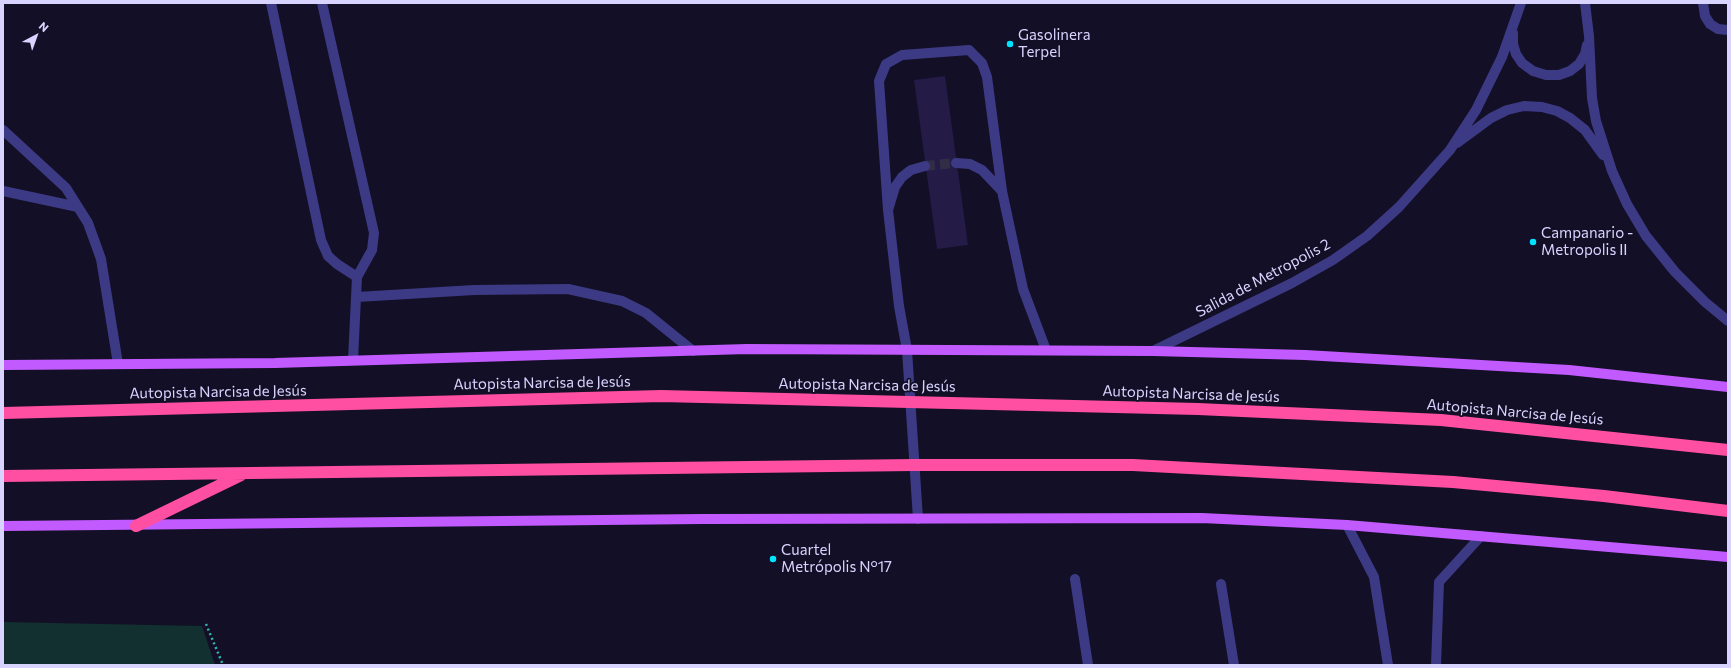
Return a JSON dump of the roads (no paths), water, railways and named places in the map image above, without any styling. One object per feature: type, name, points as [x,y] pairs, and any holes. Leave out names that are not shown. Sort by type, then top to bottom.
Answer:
[{"type":"highway","name":"Autopista Narcisa de Jesús","points":[[3,413],[661,396],[1198,409],[1441,420],[1728,450]]},
{"type":"highway","points":[[3,476],[914,465],[1133,465],[1477,484],[1604,496],[1728,512]]},
{"type":"highway","points":[[136,526],[245,473]]},
{"type":"main road","name":"Autopista Narcisa de Jesús","points":[[3,365],[275,363],[747,349],[1153,351],[1305,355],[1561,369],[1728,386]]},
{"type":"main road","points":[[3,526],[136,526],[702,519],[1202,518],[1347,525],[1728,557]]},
{"type":"street","points":[[271,3],[321,240],[328,256],[336,264],[357,277]]},
{"type":"street","points":[[322,3],[374,233],[372,250],[357,277],[353,360]]},
{"type":"street","name":"Salida de Metropolis 2","points":[[1153,351],[1292,283],[1333,260],[1367,236],[1400,206],[1450,150],[1476,110],[1502,57],[1521,3]]},
{"type":"street","points":[[1585,3],[1589,36],[1592,98],[1596,121],[1612,171]]},
{"type":"street","points":[[1703,3],[1705,16],[1710,24],[1718,29],[1728,30]]},
{"type":"street","points":[[1512,25],[1513,44],[1522,63],[1533,70],[1546,75],[1559,75],[1570,71],[1579,64],[1585,54],[1589,36]]},
{"type":"street","points":[[918,519],[907,350],[899,306],[888,210],[879,81],[886,64],[902,55],[969,50],[982,63],[987,77],[1002,191],[1023,289],[1046,350]]},
{"type":"street","points":[[1450,150],[1480,126],[1502,112],[1524,106],[1542,106],[1570,118],[1585,130],[1599,149],[1612,171],[1627,204],[1646,236],[1675,272],[1705,302],[1728,321]]},
{"type":"street","points":[[3,130],[40,162],[66,188],[88,223],[101,259],[118,364]]},
{"type":"street","points":[[956,163],[970,164],[982,170],[1002,191]]},
{"type":"street","points":[[888,210],[895,187],[902,177],[912,170],[925,166]]},
{"type":"street","points":[[3,191],[78,207]]},
{"type":"street","points":[[357,297],[474,290],[568,289],[622,301],[646,313],[693,350]]},
{"type":"street","points":[[1347,525],[1374,577],[1388,665]]},
{"type":"street","points":[[1436,665],[1439,582],[1481,536]]},
{"type":"street","points":[[1075,578],[1088,665]]},
{"type":"street","points":[[1221,584],[1234,665]]},
{"type":"tunnel","points":[[925,166],[956,163]]},
{"type":"place","name":"Gasolinera Terpel","points":[[1010,44]]},
{"type":"place","name":"Campanario - Metropolis II","points":[[1533,242]]},
{"type":"place","name":"Cuartel Metrópolis N°17","points":[[773,559]]}]
